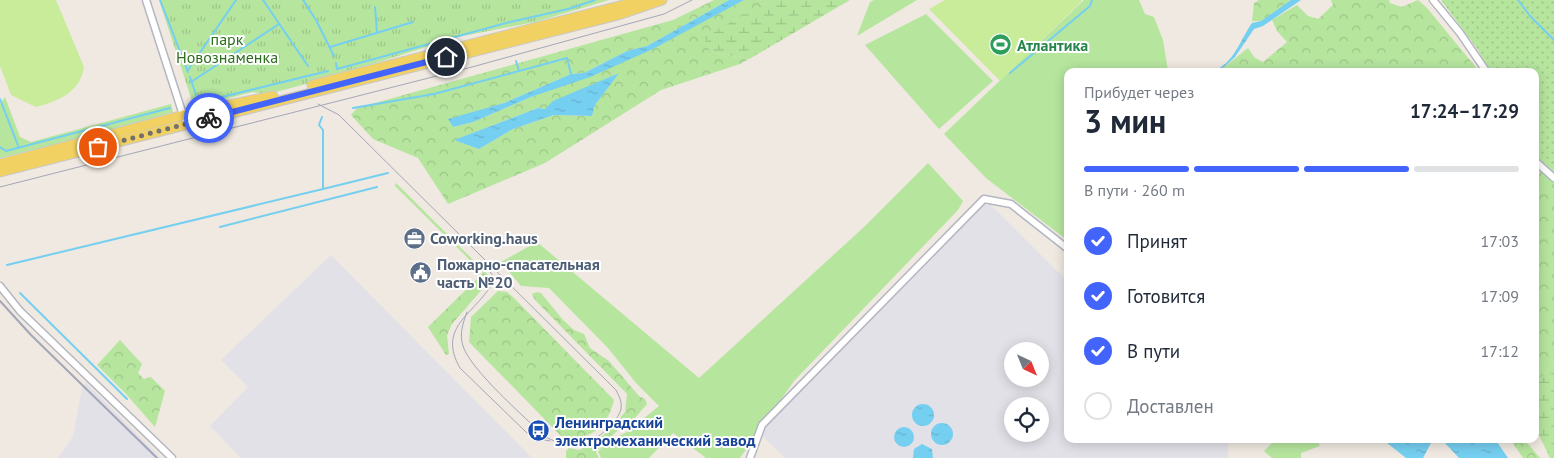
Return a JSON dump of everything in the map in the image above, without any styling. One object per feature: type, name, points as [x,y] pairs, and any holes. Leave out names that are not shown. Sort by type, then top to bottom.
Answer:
[{"type":"main road","points":[[0,172],[184,120],[244,100],[265,98],[643,0]]},
{"type":"main road","points":[[0,164],[610,17],[662,0]]},
{"type":"street","points":[[146,0],[184,120]]},
{"type":"street","points":[[1433,0],[1460,32],[1484,68]]},
{"type":"street","points":[[1539,165],[1554,178]]},
{"type":"street","points":[[750,458],[762,425],[984,198],[1012,204],[1064,246]]},
{"type":"street","points":[[0,286],[20,311],[172,458]]},
{"type":"shaded area","points":[[984,205],[991,205],[1064,278],[1064,443],[1227,443],[1228,445],[1228,458],[785,458],[762,436],[765,426]]},
{"type":"shaded area","points":[[331,255],[532,458],[241,458],[210,426],[248,387],[221,360]]},
{"type":"shaded area","points":[[86,383],[161,458],[58,458],[73,436],[82,388]]},
{"type":"green space","points":[[0,0],[56,0],[84,67],[78,83],[67,94],[53,102],[36,107],[11,95],[0,66]]},
{"type":"green space","name":"парк Новознаменка","points":[[159,0],[609,0],[535,22],[458,37],[325,79],[268,94],[253,92],[194,107]]},
{"type":"green space","points":[[714,0],[729,0],[647,46],[627,51],[584,73],[571,74],[504,103],[449,120],[453,127],[473,122],[531,97],[630,59],[744,0],[771,0],[705,37],[710,52],[749,59],[740,64],[661,90],[545,163],[448,204],[418,158],[373,139],[351,115],[357,108],[673,20]],"holes":[[[618,73],[595,105],[592,116],[554,115],[513,129],[479,149],[455,140],[538,108],[545,109]]]},
{"type":"green space","points":[[771,0],[850,0],[749,59],[710,52],[704,37]]},
{"type":"green space","points":[[874,0],[917,0],[857,36],[870,2]]},
{"type":"green space","name":"Атлантика","points":[[945,0],[1082,1],[1000,81],[929,9]]},
{"type":"green space","points":[[1084,0],[1139,0],[1145,14],[1154,17],[1163,40],[1168,68],[1064,68],[1064,238],[986,178],[944,134]]},
{"type":"green space","points":[[1259,0],[1291,0],[1261,21],[1252,21],[1254,3]]},
{"type":"green space","points":[[1331,0],[1389,0],[1390,3],[1402,7],[1418,0],[1427,8],[1477,68],[1223,68],[1248,48],[1255,58],[1263,62],[1287,42],[1277,31],[1272,20],[1297,5],[1308,16],[1318,19],[1333,5]]},
{"type":"green space","points":[[1441,0],[1554,0],[1554,176],[1539,163],[1539,68],[1487,68],[1478,50]]},
{"type":"green space","points":[[926,14],[993,81],[939,129],[865,45]]},
{"type":"green space","points":[[5,97],[20,137],[31,142],[171,104],[173,112],[110,131],[0,158],[0,104]]},
{"type":"green space","points":[[928,163],[963,201],[958,210],[794,381],[740,458],[706,458],[673,433],[649,458],[601,458],[598,452],[605,443],[627,432],[659,406],[636,383],[608,348],[549,288],[521,286],[501,262],[537,242],[699,378],[864,227]]},
{"type":"green space","points":[[1539,170],[1554,183],[1554,361],[1539,379]]},
{"type":"green space","points":[[396,183],[488,275],[489,280],[485,286],[452,324],[447,335],[449,354],[446,355],[428,327],[483,273],[395,186]]},
{"type":"green space","points":[[498,291],[507,292],[514,298],[614,400],[607,418],[596,431],[581,437],[561,436],[469,342],[471,317]]},
{"type":"green space","points":[[541,293],[563,320],[574,330],[584,334],[590,348],[609,361],[639,396],[645,399],[647,404],[628,426],[622,426],[596,452],[599,458],[566,458],[566,451],[569,448],[579,450],[592,444],[611,429],[625,412],[627,394],[535,300],[532,294]]},
{"type":"green space","points":[[120,340],[142,364],[138,373],[144,379],[151,377],[165,391],[155,427],[97,365]]},
{"type":"green space","points":[[1554,361],[1554,458],[1550,458],[1539,435],[1539,379]]},
{"type":"green space","points":[[1272,443],[1318,443],[1320,446],[1301,453],[1301,458],[1272,458],[1264,451]]},
{"type":"green space","points":[[1513,443],[1527,443],[1540,458],[1523,458]]},
{"type":"water","points":[[729,0],[744,0],[653,49],[590,77],[531,97],[473,122],[453,127],[448,119],[504,103],[571,74],[584,73],[627,51],[647,46]]},
{"type":"water","points":[[1291,0],[1301,0],[1263,26],[1254,29],[1235,57],[1223,68],[1220,68],[1232,57],[1252,23],[1261,21]]},
{"type":"water","points":[[619,73],[595,105],[592,116],[554,115],[513,129],[479,149],[454,140],[538,108],[545,109],[553,101]]},
{"type":"water","points":[[923,404],[931,407],[934,415],[931,423],[923,426],[915,423],[912,415],[915,407]]},
{"type":"water","points":[[942,423],[950,426],[953,434],[950,442],[942,445],[934,442],[931,434],[934,426]]},
{"type":"water","points":[[900,427],[908,427],[914,433],[914,441],[908,447],[900,447],[894,441],[894,433]]},
{"type":"water","points":[[1387,443],[1431,443],[1423,458],[1406,458]]},
{"type":"water","points":[[1445,443],[1498,443],[1508,458],[1459,458]]},
{"type":"water","points":[[922,444],[932,449],[933,458],[913,458],[914,449]]},
{"type":"waterway","points":[[160,0],[188,72]]},
{"type":"waterway","points":[[188,70],[236,0]]},
{"type":"waterway","points":[[263,0],[308,66]]},
{"type":"waterway","points":[[303,0],[316,20],[334,56]]},
{"type":"waterway","points":[[336,63],[337,69],[510,22],[568,9],[595,0]]},
{"type":"waterway","points":[[1010,73],[1090,6],[1092,0]]},
{"type":"waterway","points":[[1518,0],[1530,16],[1554,40]]},
{"type":"waterway","points":[[375,7],[377,33]]},
{"type":"waterway","points":[[330,47],[413,22]]},
{"type":"waterway","points":[[191,82],[279,24]]},
{"type":"waterway","points":[[353,108],[434,94],[567,58],[571,74]]},
{"type":"waterway","points":[[516,61],[519,71]]},
{"type":"waterway","points":[[189,105],[328,71]]},
{"type":"waterway","points":[[190,77],[196,95]]},
{"type":"waterway","points":[[0,99],[19,148]]},
{"type":"waterway","points":[[0,147],[6,151],[170,108]]},
{"type":"waterway","points":[[7,265],[323,189],[323,130],[319,125],[322,117]]},
{"type":"waterway","points":[[323,189],[388,173]]},
{"type":"waterway","points":[[220,227],[377,187]]},
{"type":"waterway","points":[[20,293],[127,399]]},
{"type":"tram line","points":[[0,187],[472,67],[664,14],[692,0]]},
{"type":"tram line","points":[[318,104],[339,115],[616,390],[621,406],[616,419],[601,435],[584,444],[565,444],[546,437],[487,380],[468,356],[461,337],[467,312]]},
{"type":"tram line","points":[[485,265],[493,276],[493,282],[455,331],[453,341],[454,354],[460,368],[527,433],[535,438],[550,441]]},
{"type":"railway","points":[[0,301],[31,335],[157,458]]},
{"type":"way so far","points":[[98,147],[209,118]]},
{"type":"place","name":"Атлантика","points":[[1001,45]]},
{"type":"place","name":"Coworking.haus","points":[[414,238]]},
{"type":"place","name":"Пожарно-спасательная часть №20","points":[[421,273]]},
{"type":"place","name":"Ленинградский электромеханический завод","points":[[539,431]]},
{"type":"route","points":[[209,118],[446,57]]}]
